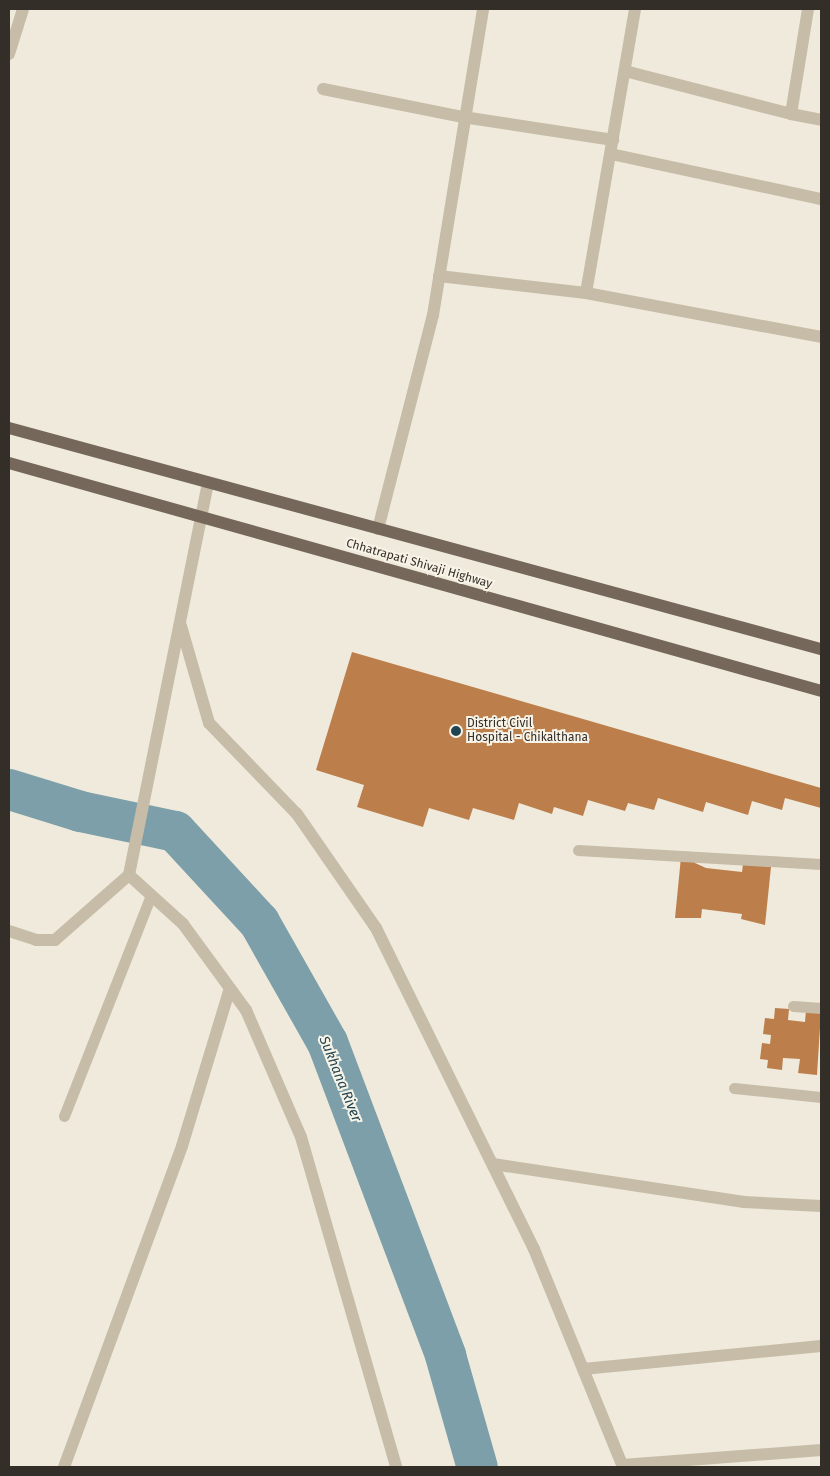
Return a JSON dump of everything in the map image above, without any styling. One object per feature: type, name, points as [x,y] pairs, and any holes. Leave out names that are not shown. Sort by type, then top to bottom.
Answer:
[{"type":"main road","name":"Chhatrapati Shivaji Highway","points":[[9,428],[821,649]]},
{"type":"main road","name":"Chhatrapati Shivaji Highway","points":[[9,463],[821,690]]},
{"type":"street","points":[[9,54],[22,9]]},
{"type":"street","points":[[378,529],[439,276],[463,117],[483,9]]},
{"type":"street","points":[[586,293],[634,9]]},
{"type":"street","points":[[791,114],[808,9]]},
{"type":"street","points":[[624,70],[791,114],[821,120]]},
{"type":"street","points":[[323,89],[463,117],[613,140]]},
{"type":"street","points":[[611,154],[821,199]]},
{"type":"street","points":[[439,276],[586,293],[821,337]]},
{"type":"street","points":[[9,932],[36,940],[56,940],[129,875],[131,853],[149,778],[203,518],[208,483]]},
{"type":"street","points":[[180,624],[209,723],[297,814],[376,928],[534,1249],[623,1466],[821,1450]]},
{"type":"street","points":[[129,875],[183,924],[246,1010],[301,1137],[396,1467]]},
{"type":"street","points":[[64,1467],[182,1146],[230,988]]},
{"type":"street","points":[[493,1164],[744,1202],[821,1206]]},
{"type":"street","points":[[582,1369],[821,1346]]},
{"type":"lane","points":[[578,850],[821,864]]},
{"type":"lane","points":[[64,1116],[151,895]]},
{"type":"lane","points":[[793,1006],[821,1008]]},
{"type":"lane","points":[[734,1088],[821,1098]]},
{"type":"building","points":[[352,652],[821,788],[821,808],[785,798],[782,810],[752,801],[748,815],[706,802],[703,812],[658,798],[654,810],[628,803],[625,811],[588,800],[583,816],[554,807],[552,814],[519,803],[514,820],[473,808],[469,820],[429,808],[423,827],[357,807],[364,785],[316,770]]},
{"type":"building","points":[[681,857],[695,859],[695,863],[706,868],[742,872],[743,864],[771,867],[765,925],[741,919],[742,914],[702,909],[701,918],[675,918]]},
{"type":"building","points":[[775,1008],[789,1009],[788,1020],[805,1022],[806,1010],[821,1012],[817,1075],[798,1073],[800,1059],[783,1058],[782,1070],[767,1068],[768,1060],[760,1059],[762,1043],[770,1044],[771,1035],[763,1034],[765,1018],[774,1019]]},
{"type":"waterway","name":"Sukhana River","points":[[9,789],[80,811],[175,831],[259,922],[327,1042],[445,1355],[477,1467]]},
{"type":"place","name":"District Civil Hospital - Chikalthana","points":[[456,731]]}]
